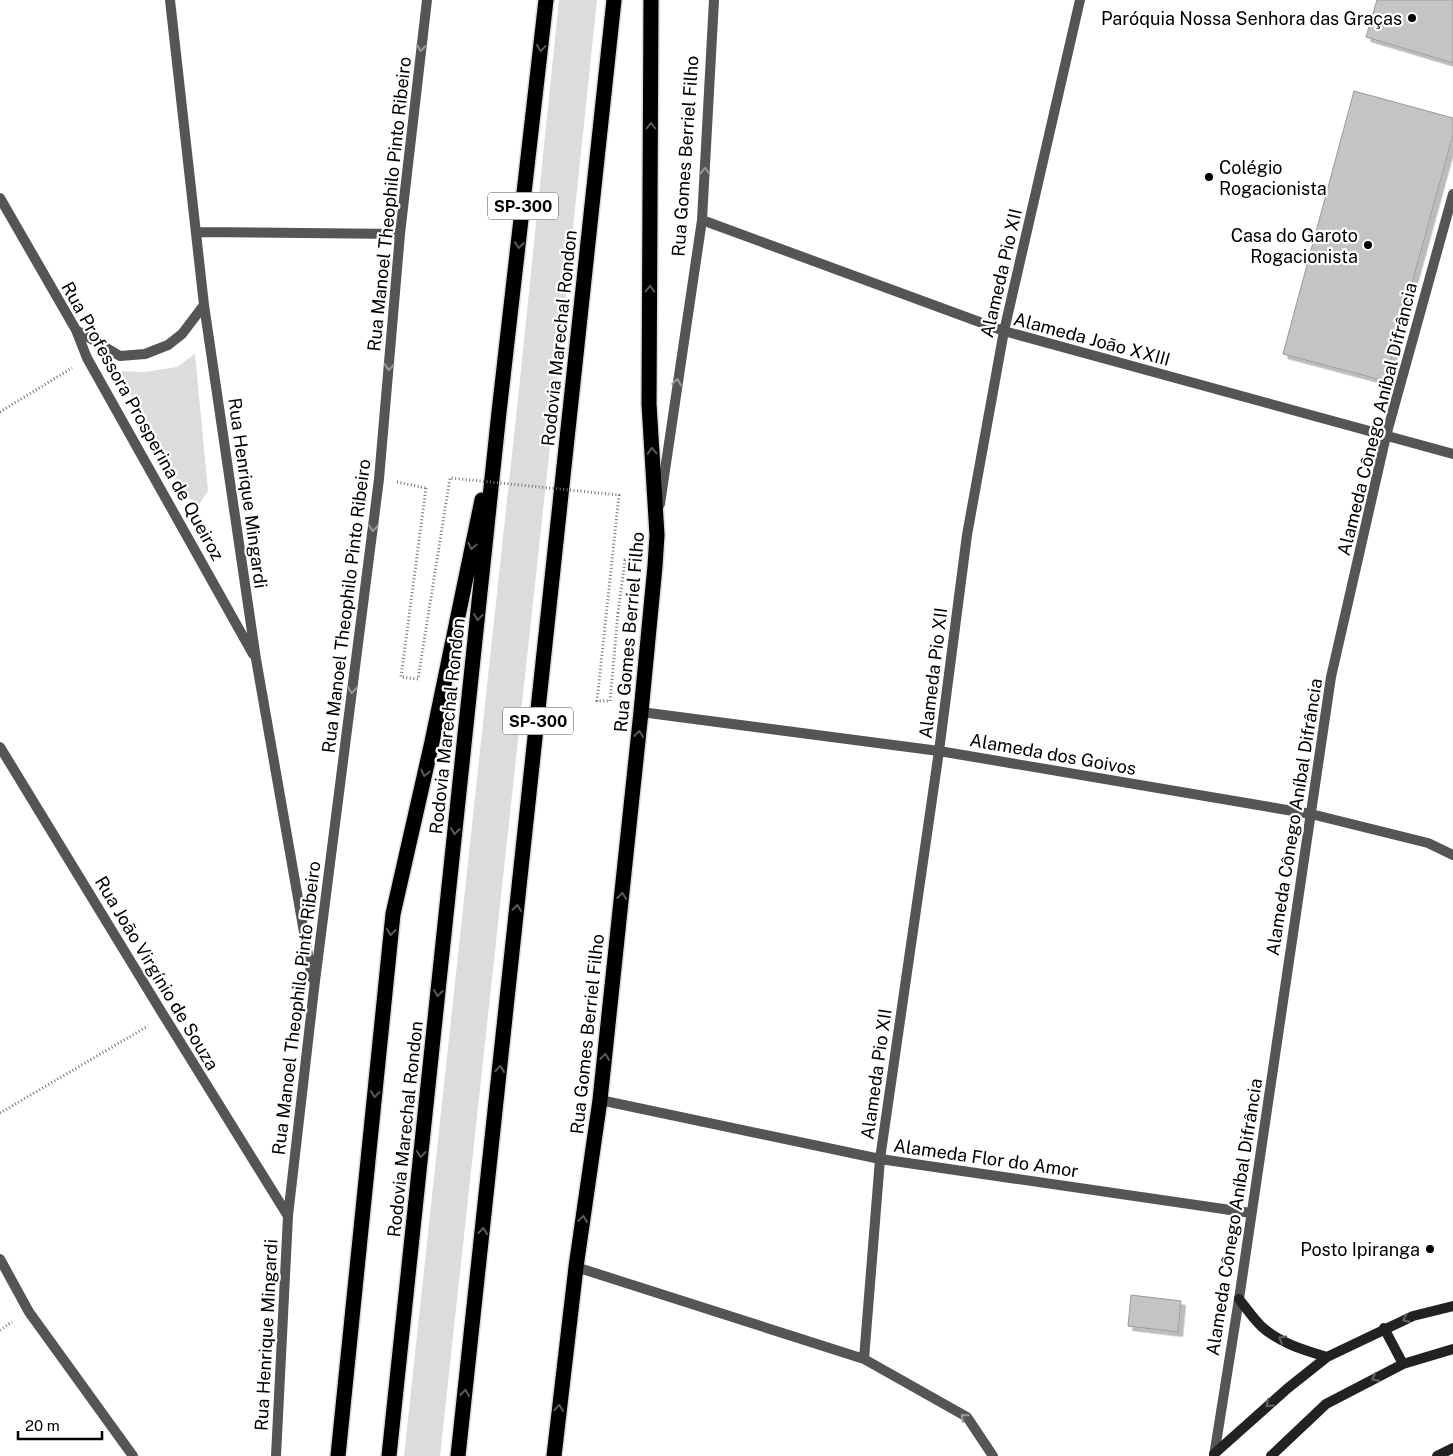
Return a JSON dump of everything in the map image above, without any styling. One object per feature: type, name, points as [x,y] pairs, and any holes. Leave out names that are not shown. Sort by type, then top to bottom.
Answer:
[{"type":"highway","name":"Rodovia Marechal Rondon","points":[[389,1456],[499,412],[546,0]]},
{"type":"highway","name":"Rodovia Marechal Rondon","points":[[458,1456],[614,0]]},
{"type":"highway","points":[[651,0],[649,404],[656,535]]},
{"type":"highway","points":[[338,1456],[393,914],[432,742],[499,412]]},
{"type":"highway","name":"Rua Gomes Berriel Filho","points":[[554,1456],[576,1267],[600,1100],[641,712],[655,566],[656,535]]},
{"type":"street","name":"Rua Henrique Mingardi","points":[[170,0],[204,305],[256,659],[314,989]]},
{"type":"street","name":"Rua Manoel Theophilo Pinto Ribeiro","points":[[288,1216],[314,989],[379,479],[400,234],[427,0]]},
{"type":"street","name":"Rua Gomes Berriel Filho","points":[[656,535],[702,220],[714,0]]},
{"type":"street","name":"Alameda Pio XII","points":[[864,1359],[880,1159],[939,751],[967,535],[1004,332],[1080,0]]},
{"type":"street","name":"Alameda Cônego Aníbal Difrância","points":[[1213,1455],[1239,1299],[1331,677],[1386,436],[1453,194]]},
{"type":"street","name":"Rua Professora Prosperina de Queiroz","points":[[0,198],[76,330],[87,358],[256,659]]},
{"type":"street","name":"Alameda João XXIII","points":[[702,220],[1004,332],[1453,454]]},
{"type":"street","points":[[196,232],[400,234]]},
{"type":"street","points":[[76,330],[120,356],[145,354],[168,345],[182,334],[204,305]]},
{"type":"street","name":"Alameda dos Goivos","points":[[641,712],[939,751],[1311,814],[1428,843],[1453,855]]},
{"type":"street","name":"Rua João Virgínio de Souza","points":[[0,747],[288,1216]]},
{"type":"street","name":"Alameda Flor do Amor","points":[[600,1100],[880,1159],[1251,1213]]},
{"type":"street","name":"Rua Henrique Mingardi","points":[[276,1456],[288,1216]]},
{"type":"street","points":[[0,1259],[30,1312],[133,1456]]},
{"type":"street","points":[[576,1267],[864,1359],[967,1417],[993,1456]]},
{"type":"street","points":[[1239,1299],[1261,1326],[1280,1339],[1299,1349],[1327,1357]]},
{"type":"street","points":[[1213,1455],[1288,1388],[1327,1357],[1384,1328],[1413,1316],[1453,1306]]},
{"type":"street","points":[[1384,1328],[1403,1364]]},
{"type":"street","points":[[1271,1456],[1326,1404],[1403,1364],[1453,1349]]},
{"type":"street","points":[[1437,1456],[1453,1448]]},
{"type":"path","points":[[0,412],[87,358]]},
{"type":"path","points":[[379,479],[426,488],[401,677],[418,679],[450,478],[619,495],[597,700],[610,701],[625,560],[655,566]]},
{"type":"path","points":[[0,1113],[164,1016]]},
{"type":"shaded area","points":[[559,0],[597,0],[553,419],[440,1456],[404,1456],[519,389]]},
{"type":"shaded area","points":[[195,354],[208,491],[198,506],[181,490],[118,371],[145,372],[177,367]]},
{"type":"building","name":"Paróquia Nossa Senhora das Graças","points":[[1377,0],[1453,0],[1453,63],[1366,37]]},
{"type":"building","name":"Casa do Garoto Rogacionista","points":[[1354,91],[1453,118],[1453,135],[1385,381],[1283,354]]},
{"type":"building","points":[[1131,1295],[1181,1301],[1178,1332],[1128,1326]]},
{"type":"place","name":"Paróquia Nossa Senhora das Graças","points":[[1412,18]]},
{"type":"place","name":"Colégio Rogacionista","points":[[1209,177]]},
{"type":"place","name":"Casa do Garoto Rogacionista","points":[[1368,245]]},
{"type":"place","name":"Posto Ipiranga","points":[[1430,1249]]}]
